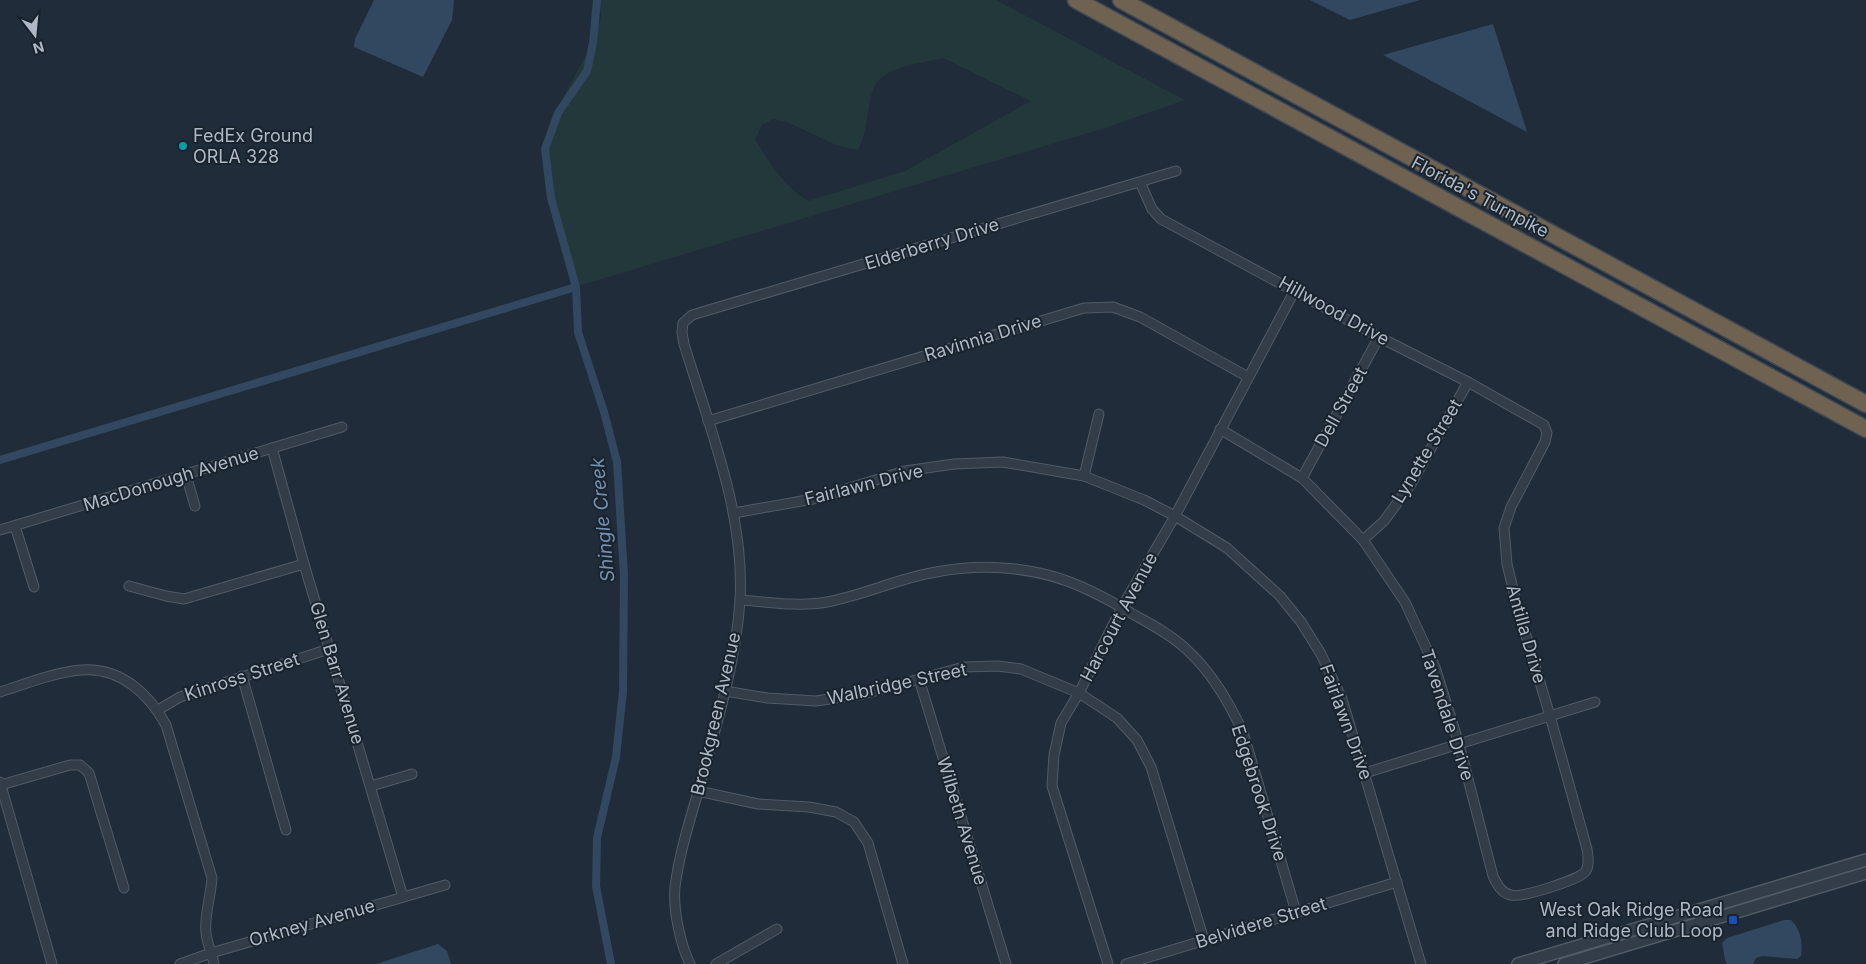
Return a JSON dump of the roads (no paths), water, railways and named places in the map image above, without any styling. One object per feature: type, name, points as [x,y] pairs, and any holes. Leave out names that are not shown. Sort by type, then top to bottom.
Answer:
[{"type":"highway","name":"Florida's Turnpike","points":[[1076,0],[1866,429]]},
{"type":"highway","name":"Florida's Turnpike","points":[[1121,0],[1866,404]]},
{"type":"street","name":"Elderberry Drive","points":[[687,318],[1176,171]]},
{"type":"street","name":"Hillwood Drive","points":[[1140,182],[1152,209],[1162,219],[1379,337],[1468,382],[1544,425]]},
{"type":"street","name":"Harcourt Avenue","points":[[1108,964],[1052,786],[1054,755],[1061,723],[1079,694],[1122,607],[1175,516],[1295,290]]},
{"type":"street","name":"Ravinnia Drive","points":[[708,422],[1084,308],[1114,308],[1140,317],[1248,377]]},
{"type":"street","name":"Brookgreen Avenue","points":[[687,318],[683,323],[684,344],[734,513],[739,560],[740,600],[725,691],[686,831],[675,888],[682,948],[690,964]]},
{"type":"street","name":"Dell Street","points":[[1302,478],[1379,337]]},
{"type":"street","name":"Lynette Street","points":[[1363,540],[1384,521],[1411,484],[1468,382]]},
{"type":"street","points":[[1084,476],[1099,414]]},
{"type":"street","name":"Antilla Drive","points":[[1493,876],[1501,890],[1509,895],[1520,896],[1578,877],[1586,871],[1589,861],[1507,564],[1504,528],[1511,507],[1545,442],[1548,433],[1544,425]]},
{"type":"street","name":"MacDonough Avenue","points":[[0,530],[342,427]]},
{"type":"street","name":"Tavendale Drive","points":[[1220,429],[1302,478],[1363,540],[1405,602],[1435,667],[1459,744],[1493,876]]},
{"type":"street","name":"Glen Barr Avenue","points":[[272,448],[304,564],[403,897]]},
{"type":"street","name":"Fairlawn Drive","points":[[734,513],[813,499],[905,471],[954,464],[1004,462],[1084,476],[1144,500],[1175,516],[1227,548],[1280,596],[1301,622],[1321,654],[1342,699],[1422,964]]},
{"type":"street","points":[[186,474],[195,506]]},
{"type":"street","points":[[15,526],[34,587]]},
{"type":"street","points":[[129,586],[184,599],[304,564]]},
{"type":"street","name":"Edgebrook Drive","points":[[740,600],[805,604],[827,602],[936,572],[982,567],[1025,570],[1046,574],[1068,581],[1122,607],[1150,623],[1185,647],[1211,677],[1229,705],[1243,732],[1296,912]]},
{"type":"street","name":"Kinross Street","points":[[158,710],[180,696],[329,649]]},
{"type":"street","name":"Walbridge Street","points":[[725,691],[767,698],[816,701],[864,694],[964,667],[998,666],[1021,669],[1079,694],[1117,718],[1137,740],[1151,767],[1204,940]]},
{"type":"street","points":[[0,692],[82,670],[105,672],[128,681],[147,696],[158,710],[166,725],[212,878],[211,896],[206,915],[206,934],[214,964]]},
{"type":"street","points":[[242,676],[286,830]]},
{"type":"street","name":"Wilbeth Avenue","points":[[919,679],[1006,964]]},
{"type":"street","points":[[1365,773],[1595,702]]},
{"type":"street","points":[[52,964],[0,783],[70,765],[80,765],[89,774],[124,888]]},
{"type":"street","points":[[371,786],[412,774]]},
{"type":"street","points":[[698,791],[758,804],[810,807],[836,812],[854,822],[868,843],[903,964]]},
{"type":"street","points":[[1564,964],[1866,860]]},
{"type":"street","points":[[1518,964],[1866,873]]},
{"type":"street","name":"Belvidere Street","points":[[1126,964],[1397,882]]},
{"type":"street","name":"Orkney Avenue","points":[[180,964],[211,952],[445,885]]},
{"type":"street","points":[[716,964],[777,929]]},
{"type":"water","points":[[374,0],[454,0],[452,20],[423,77],[354,47],[355,39]]},
{"type":"water","points":[[1310,0],[1420,0],[1350,20]]},
{"type":"water","points":[[1493,24],[1527,132],[1383,55]]},
{"type":"water","points":[[1784,920],[1791,920],[1799,932],[1802,947],[1801,956],[1797,959],[1762,956],[1756,958],[1753,964],[1727,964],[1722,943],[1727,938]]},
{"type":"water","points":[[438,944],[447,951],[451,964],[376,964]]},
{"type":"waterway","name":"Shingle Creek","points":[[597,0],[593,43],[587,71],[558,113],[545,149],[551,198],[576,287],[578,332],[604,412],[617,462],[624,575],[623,691],[616,757],[597,838],[596,886],[611,964]]},
{"type":"waterway","points":[[0,460],[576,287]]},
{"type":"place","name":"FedEx Ground ORLA 328","points":[[183,146]]},
{"type":"place","name":"West Oak Ridge Road and Ridge Club Loop","points":[[1733,920]]}]
